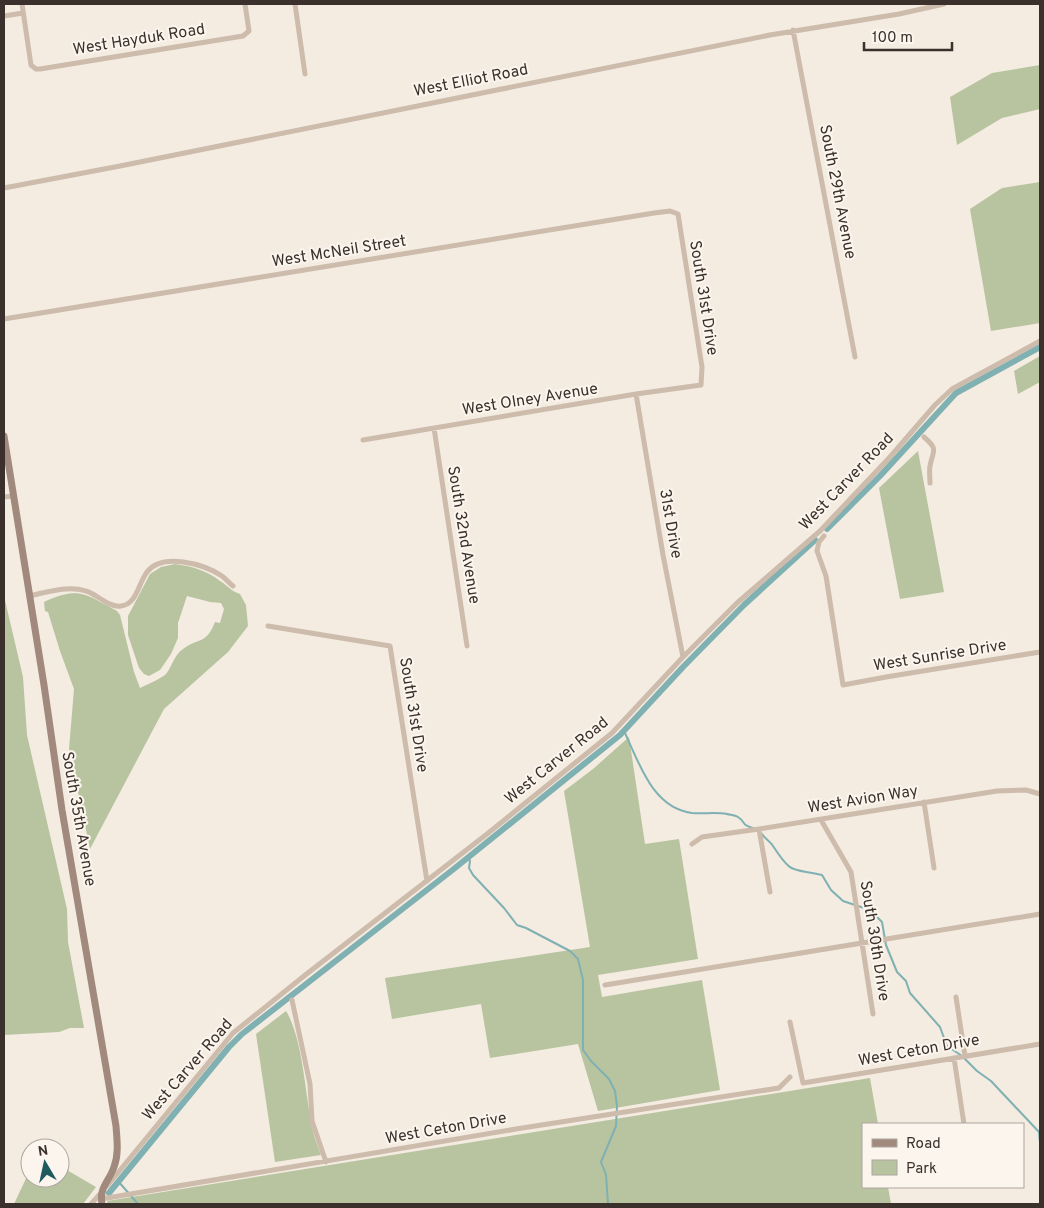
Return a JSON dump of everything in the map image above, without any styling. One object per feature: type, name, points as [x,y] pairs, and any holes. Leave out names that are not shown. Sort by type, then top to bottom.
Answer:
[{"type":"street","points":[[4,16],[23,13],[22,4]]},
{"type":"street","name":"West Hayduk Road","points":[[23,13],[29,54],[33,67],[40,69],[243,36],[248,33],[249,29],[245,4]]},
{"type":"street","points":[[295,4],[305,74]]},
{"type":"street","name":"West Elliot Road","points":[[4,188],[793,30],[899,14],[944,4]]},
{"type":"street","name":"South 29th Avenue","points":[[793,30],[855,358]]},
{"type":"street","name":"West McNeil Street","points":[[4,319],[654,213],[670,211],[678,214]]},
{"type":"street","name":"South 31st Drive","points":[[678,214],[702,367],[702,385]]},
{"type":"street","name":"West Carver Road","points":[[91,1204],[101,1199],[234,1033],[612,734],[683,657],[737,603],[820,531],[890,457],[935,405],[952,389],[1040,341]]},
{"type":"street","name":"West Olney Avenue","points":[[363,440],[636,394],[702,385]]},
{"type":"street","name":"31st Drive","points":[[636,394],[663,555],[683,657]]},
{"type":"street","name":"South 32nd Avenue","points":[[434,428],[467,646]]},
{"type":"street","name":"South 35th Avenue","points":[[4,436],[62,810],[116,1126],[117,1151],[114,1167],[101,1199]]},
{"type":"street","points":[[924,437],[932,444],[935,450],[930,466],[930,483]]},
{"type":"street","points":[[4,498],[14,496]]},
{"type":"street","name":"West Sunrise Drive","points":[[824,536],[819,542],[817,551],[826,576],[843,685],[1040,652]]},
{"type":"street","points":[[29,596],[60,589],[74,589],[87,591],[117,607],[127,605],[133,601],[148,571],[157,564],[166,561],[181,562],[207,568],[222,576],[233,586]]},
{"type":"street","name":"South 31st Drive","points":[[268,626],[390,646],[427,881]]},
{"type":"street","name":"West Avion Way","points":[[692,844],[702,837],[821,820],[997,791],[1026,790],[1040,794]]},
{"type":"street","points":[[924,802],[934,868]]},
{"type":"street","name":"South 30th Drive","points":[[821,820],[851,872],[873,1014]]},
{"type":"street","points":[[759,829],[770,892]]},
{"type":"street","points":[[605,985],[1040,914]]},
{"type":"street","points":[[956,997],[966,1056]]},
{"type":"street","points":[[292,1000],[310,1084],[312,1121],[326,1162]]},
{"type":"street","name":"West Ceton Drive","points":[[790,1022],[802,1083],[1040,1044]]},
{"type":"street","points":[[954,1058],[964,1123]]},
{"type":"street","name":"West Ceton Drive","points":[[101,1199],[516,1129],[779,1088],[790,1077]]},
{"type":"green space","points":[[1040,65],[1040,109],[1002,118],[957,145],[950,97],[992,73]]},
{"type":"green space","points":[[1040,182],[1040,323],[991,331],[970,209],[1002,188]]},
{"type":"green space","points":[[1040,356],[1040,382],[1018,394],[1014,371]]},
{"type":"green space","points":[[918,451],[944,592],[900,599],[879,488]]},
{"type":"green space","points":[[175,564],[205,572],[240,594],[246,605],[248,626],[228,652],[164,709],[90,849],[69,749],[74,689],[48,612],[45,611],[44,602],[74,593],[89,596],[117,611],[120,615],[134,672],[140,688],[165,675],[180,652],[189,645],[202,640],[212,629],[215,622],[220,623],[224,609],[221,603],[187,596],[178,623],[178,638],[171,654],[160,670],[149,676],[144,674],[139,668],[128,635],[128,616],[150,574],[161,567]]},
{"type":"green space","points":[[4,596],[23,677],[27,735],[67,909],[68,942],[84,1028],[70,1028],[59,1032],[4,1035]]},
{"type":"green space","points":[[629,737],[645,844],[679,839],[698,959],[598,975],[602,997],[702,980],[720,1090],[598,1111],[578,1044],[490,1058],[481,1004],[392,1019],[385,978],[590,947],[564,791],[593,769]]},
{"type":"green space","points":[[286,1011],[296,1035],[312,1125],[321,1155],[275,1162],[256,1034]]},
{"type":"green space","points":[[870,1078],[878,1123],[862,1123],[862,1188],[888,1188],[891,1204],[108,1204],[107,1201]]},
{"type":"green space","points":[[70,1172],[96,1187],[83,1204],[14,1204],[22,1188],[70,1188]]},
{"type":"waterway","points":[[827,529],[880,476],[956,393],[1040,347]]},
{"type":"waterway","points":[[109,1193],[229,1047],[242,1034],[455,868],[620,735],[744,605],[815,540]]},
{"type":"waterway","points":[[624,731],[649,782],[667,802],[678,809],[692,813],[719,813],[735,816],[745,825],[753,828]]},
{"type":"waterway","points":[[762,834],[772,844],[784,862],[793,869],[822,875],[831,890],[843,901],[864,908],[882,922],[886,945],[897,972],[906,981],[910,993],[940,1027],[947,1046],[962,1056],[977,1071],[991,1081],[1039,1132],[1040,1143]]},
{"type":"waterway","points":[[468,857],[470,861],[469,868],[473,875],[517,925],[570,951],[578,959],[583,980],[583,1050],[609,1079],[615,1091],[617,1106],[616,1126],[601,1162],[606,1175],[608,1204]]},
{"type":"waterway","points":[[118,1181],[138,1204]]}]
